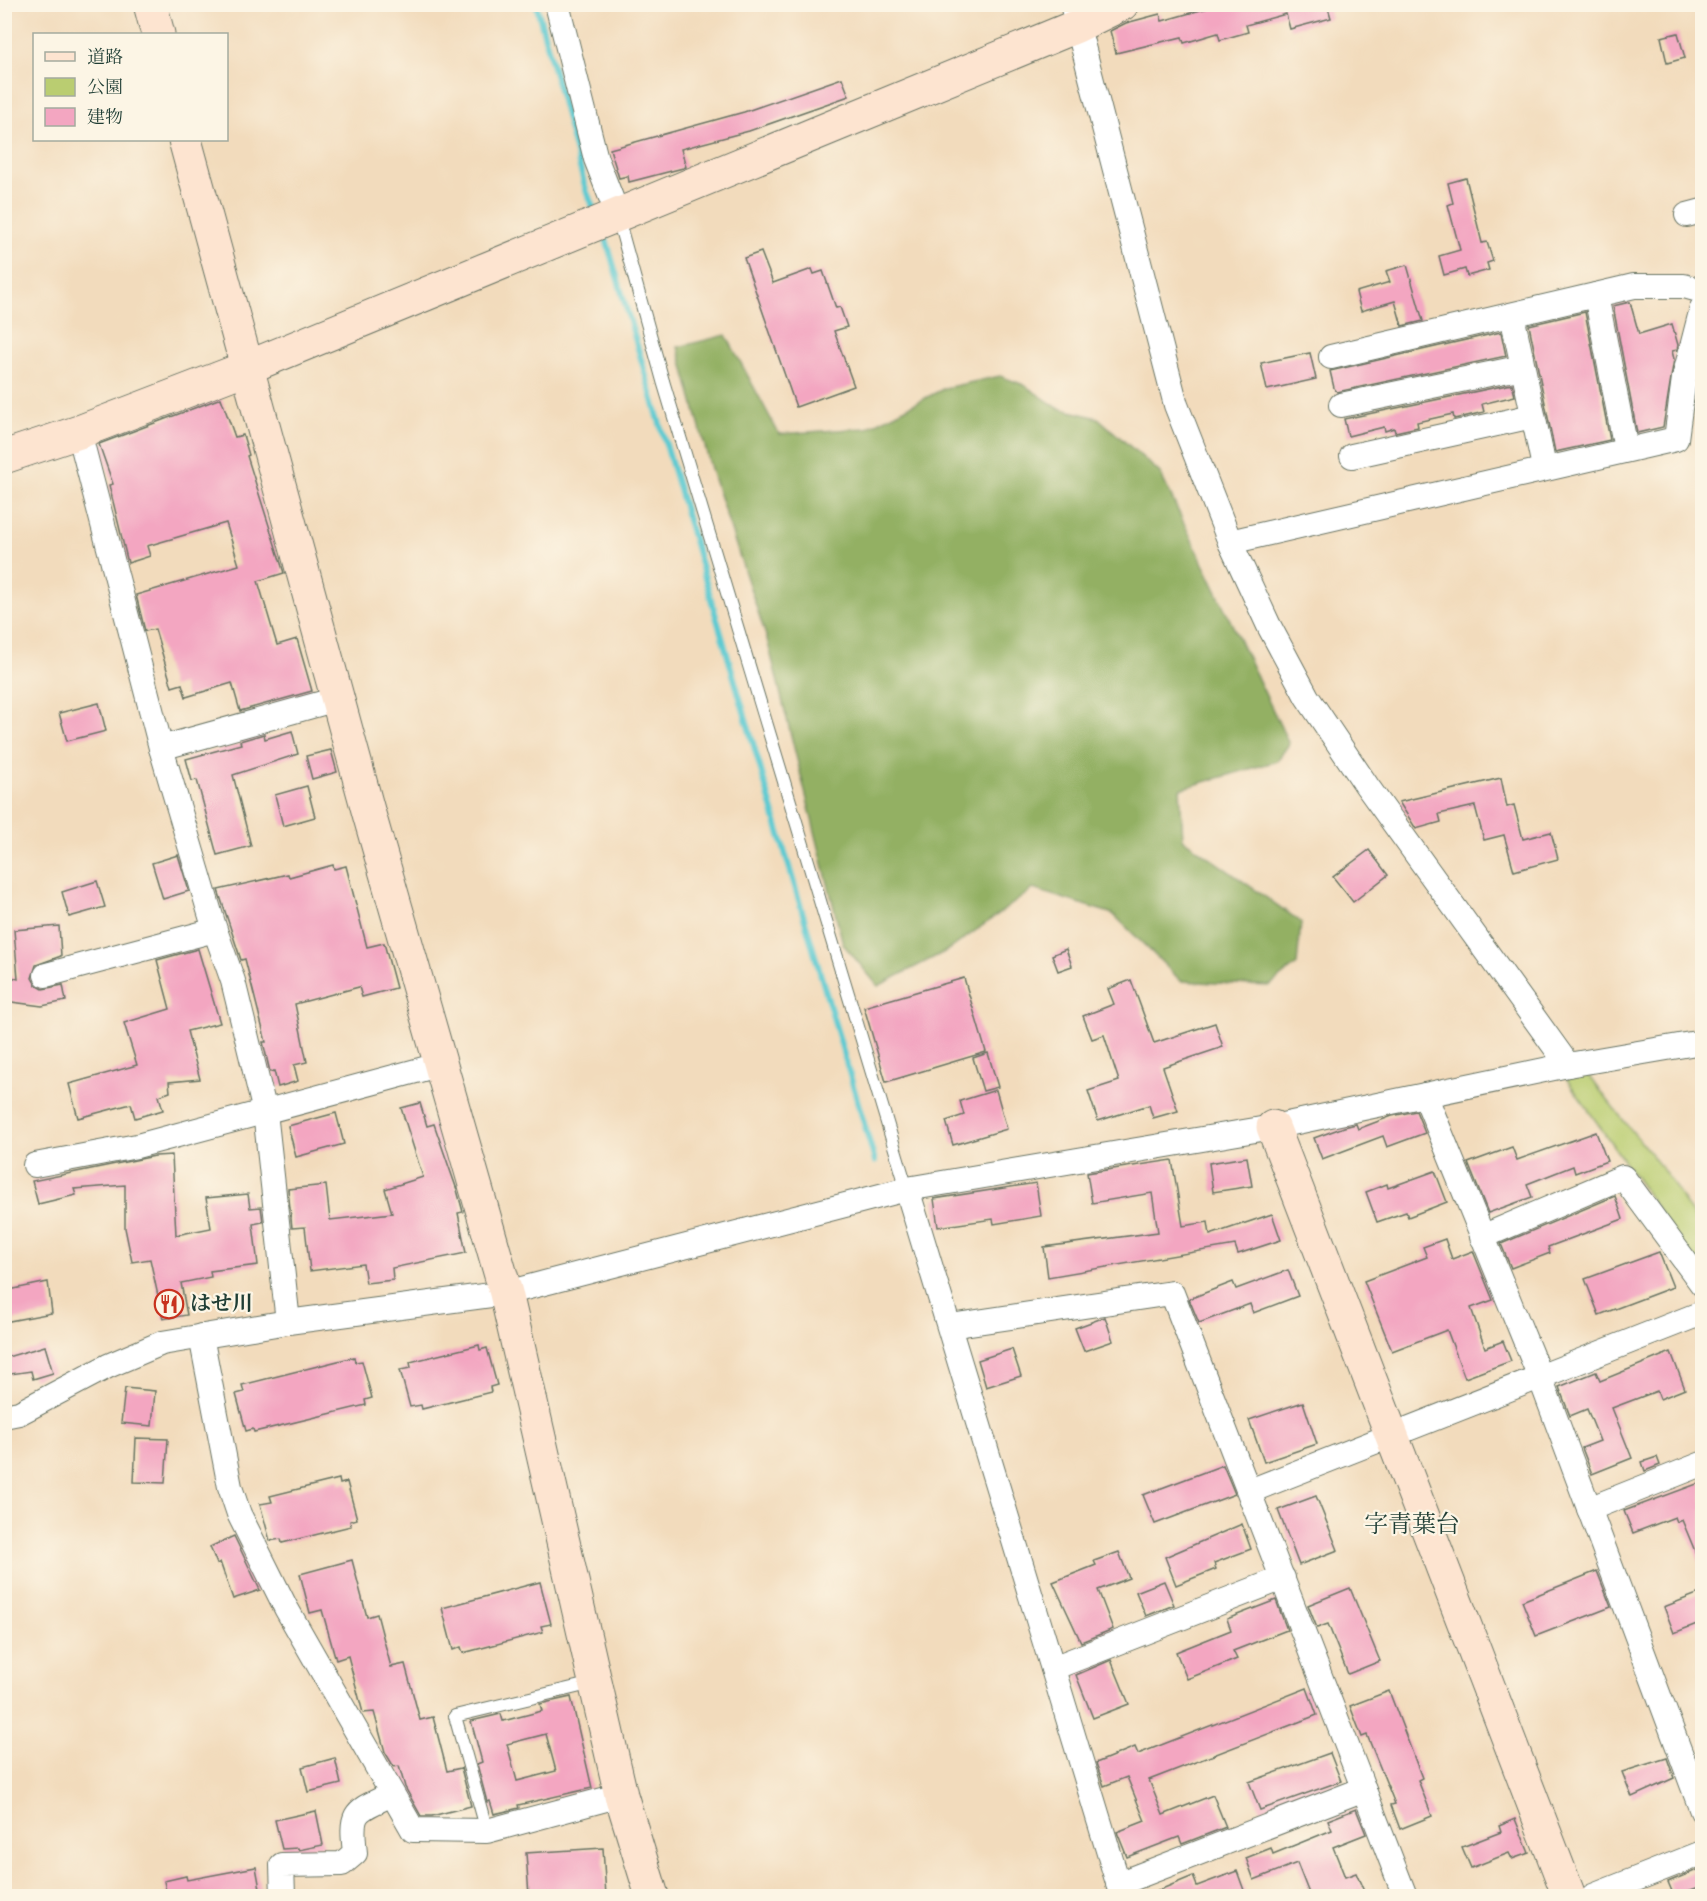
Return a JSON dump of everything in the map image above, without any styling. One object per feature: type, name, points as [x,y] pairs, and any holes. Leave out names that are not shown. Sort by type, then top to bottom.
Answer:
[{"type":"street","points":[[150,4],[158,33]]},
{"type":"street","points":[[557,4],[597,159],[617,213]]},
{"type":"street","points":[[4,457],[79,432],[246,368],[617,213],[1074,15],[1122,4]]},
{"type":"street","points":[[1074,15],[1176,405],[1230,542],[1269,626],[1307,697],[1367,786],[1568,1065]]},
{"type":"street","points":[[185,141],[337,699],[506,1293],[621,1795],[652,1896]]},
{"type":"street","points":[[1331,357],[1596,295],[1658,284],[1684,286],[1702,291]]},
{"type":"street","points":[[1596,295],[1626,449]]},
{"type":"street","points":[[1230,542],[1544,467],[1676,439],[1684,378],[1702,308]]},
{"type":"street","points":[[1512,315],[1544,467]]},
{"type":"street","points":[[1341,405],[1523,367]]},
{"type":"street","points":[[1352,456],[1533,416]]},
{"type":"street","points":[[79,432],[161,748],[215,930],[233,981],[265,1112],[288,1322]]},
{"type":"street","points":[[161,748],[337,699]]},
{"type":"street","points":[[46,975],[215,930]]},
{"type":"street","points":[[4,1416],[20,1413],[108,1366],[162,1343],[288,1322],[506,1293],[907,1189],[1273,1127],[1568,1065],[1702,1042]]},
{"type":"street","points":[[34,1165],[137,1146],[442,1064]]},
{"type":"street","points":[[1425,1095],[1540,1377],[1702,1811]]},
{"type":"street","points":[[1273,1127],[1569,1896]]},
{"type":"street","points":[[1482,1237],[1623,1177],[1702,1284]]},
{"type":"street","points":[[907,1189],[1120,1890],[1364,1789]]},
{"type":"street","points":[[950,1326],[1172,1293],[1405,1896]]},
{"type":"street","points":[[1250,1491],[1702,1312]]},
{"type":"street","points":[[201,1336],[230,1487],[239,1514],[286,1608],[413,1830],[487,1831],[621,1795]]},
{"type":"street","points":[[1589,1509],[1702,1464]]},
{"type":"street","points":[[1053,1668],[1283,1578]]},
{"type":"street","points":[[283,1896],[282,1865],[342,1863],[355,1853],[352,1825],[361,1809],[392,1794]]},
{"type":"street","points":[[1593,1896],[1702,1852]]},
{"type":"lane","points":[[617,213],[663,381],[907,1189]]},
{"type":"lane","points":[[487,1831],[455,1716],[594,1683]]},
{"type":"green space","points":[[726,335],[779,434],[867,428],[945,388],[1000,376],[1024,385],[1058,408],[1098,418],[1160,473],[1289,744],[1277,761],[1180,789],[1183,839],[1301,922],[1297,964],[1269,986],[1181,981],[1113,914],[1033,889],[950,949],[878,986],[843,944],[767,639],[713,476],[678,347]]},
{"type":"green space","points":[[1584,1068],[1666,1174],[1702,1228],[1702,1273],[1561,1071]]},
{"type":"building","points":[[1207,4],[1327,4],[1331,18],[1290,29],[1286,14],[1246,25],[1248,32],[1220,40],[1218,33],[1184,43],[1182,37],[1116,53],[1110,31],[1126,23],[1160,14],[1162,21],[1208,8]]},
{"type":"building","points":[[1678,33],[1685,58],[1667,63],[1661,37]]},
{"type":"building","points":[[842,78],[849,96],[749,131],[681,149],[686,167],[629,182],[628,176],[619,178],[610,149],[744,112]]},
{"type":"building","points":[[1466,178],[1482,243],[1487,242],[1493,261],[1487,263],[1489,270],[1467,276],[1465,269],[1444,275],[1439,256],[1460,250],[1448,205],[1453,203],[1448,183]]},
{"type":"building","points":[[761,252],[773,283],[812,269],[814,274],[823,271],[836,308],[840,307],[847,327],[834,331],[854,386],[796,407],[744,258]]},
{"type":"building","points":[[1407,265],[1423,321],[1402,326],[1395,301],[1361,311],[1356,292],[1390,282],[1386,271]]},
{"type":"building","points":[[1630,302],[1639,334],[1672,324],[1678,345],[1677,350],[1672,351],[1674,359],[1663,427],[1637,433],[1613,306]]},
{"type":"building","points":[[1585,312],[1610,440],[1555,452],[1529,325]]},
{"type":"building","points":[[1501,332],[1506,356],[1337,392],[1334,388],[1330,371]]},
{"type":"building","points":[[1310,353],[1316,379],[1267,390],[1261,363]]},
{"type":"building","points":[[1512,384],[1515,396],[1482,404],[1484,412],[1454,419],[1453,414],[1417,422],[1418,427],[1395,432],[1394,428],[1385,431],[1384,427],[1348,436],[1344,419]]},
{"type":"building","points":[[221,398],[235,437],[243,435],[249,455],[247,456],[284,573],[258,581],[277,645],[297,639],[312,691],[240,711],[232,683],[186,697],[182,684],[172,687],[155,629],[145,631],[136,595],[239,565],[226,523],[147,546],[150,556],[128,563],[109,485],[113,484],[99,444]]},
{"type":"building","points":[[99,703],[106,731],[67,741],[59,713]]},
{"type":"building","points":[[292,731],[298,754],[233,775],[251,846],[217,855],[197,780],[192,781],[186,759],[241,744],[240,741],[264,734],[265,739]]},
{"type":"building","points":[[331,750],[337,772],[312,779],[306,756]]},
{"type":"building","points":[[1501,778],[1507,807],[1514,805],[1523,839],[1551,832],[1558,859],[1514,871],[1504,835],[1484,840],[1475,806],[1439,814],[1441,822],[1416,829],[1399,802]]},
{"type":"building","points":[[307,786],[315,817],[283,826],[275,795]]},
{"type":"building","points":[[1369,850],[1388,875],[1353,902],[1333,877]]},
{"type":"building","points":[[178,855],[189,891],[163,899],[152,863]]},
{"type":"building","points":[[333,865],[334,869],[346,866],[367,947],[384,943],[396,988],[362,997],[359,987],[295,1004],[307,1062],[294,1065],[298,1081],[278,1087],[274,1071],[270,1072],[263,1042],[266,1042],[245,959],[241,960],[218,890],[288,874],[289,877]]},
{"type":"building","points":[[97,881],[105,907],[69,917],[62,892]]},
{"type":"building","points":[[59,926],[61,956],[36,965],[32,978],[36,985],[43,989],[63,985],[66,1001],[42,1006],[4,1001],[4,975],[18,979],[14,930]]},
{"type":"building","points":[[198,949],[220,1023],[187,1031],[200,1079],[169,1082],[170,1092],[159,1096],[163,1110],[135,1118],[131,1104],[78,1118],[69,1084],[137,1065],[124,1023],[170,1009],[157,960]]},
{"type":"building","points":[[1066,949],[1072,966],[1058,971],[1052,955]]},
{"type":"building","points":[[964,978],[986,1052],[886,1082],[864,1007]]},
{"type":"building","points":[[1131,980],[1154,1043],[1215,1023],[1223,1047],[1163,1067],[1178,1111],[1153,1118],[1149,1105],[1098,1121],[1088,1091],[1119,1081],[1104,1035],[1092,1039],[1083,1016],[1114,1004],[1108,989]]},
{"type":"building","points":[[988,1053],[998,1087],[983,1091],[973,1058]]},
{"type":"building","points":[[996,1090],[1007,1129],[953,1145],[946,1121],[964,1115],[960,1101]]},
{"type":"building","points":[[420,1103],[427,1126],[434,1124],[457,1190],[463,1212],[458,1213],[466,1253],[392,1268],[393,1280],[366,1283],[363,1264],[310,1271],[305,1227],[292,1228],[288,1189],[326,1185],[330,1220],[392,1213],[385,1189],[423,1177],[401,1108]]},
{"type":"building","points":[[1416,1111],[1425,1133],[1387,1147],[1383,1136],[1322,1159],[1314,1138],[1344,1127],[1356,1124],[1358,1129],[1392,1116]]},
{"type":"building","points":[[336,1113],[344,1144],[296,1157],[288,1126]]},
{"type":"building","points":[[1596,1132],[1607,1161],[1575,1173],[1573,1166],[1527,1184],[1532,1197],[1488,1213],[1468,1163],[1512,1147],[1517,1160]]},
{"type":"building","points":[[172,1155],[176,1235],[211,1228],[206,1198],[248,1194],[250,1208],[261,1207],[263,1222],[253,1224],[258,1265],[210,1271],[211,1277],[181,1283],[187,1315],[163,1319],[150,1259],[132,1262],[125,1228],[125,1185],[74,1189],[76,1195],[38,1204],[32,1181],[155,1156]]},
{"type":"building","points":[[1247,1157],[1252,1186],[1213,1192],[1209,1163]]},
{"type":"building","points":[[1172,1160],[1183,1226],[1208,1222],[1210,1235],[1272,1214],[1281,1240],[1238,1254],[1235,1245],[1048,1277],[1044,1247],[1158,1232],[1152,1193],[1092,1203],[1087,1173]]},
{"type":"building","points":[[1435,1171],[1447,1202],[1408,1217],[1406,1212],[1377,1222],[1366,1192],[1387,1184],[1388,1188]]},
{"type":"building","points":[[1036,1183],[1041,1216],[994,1224],[993,1219],[938,1227],[934,1199]]},
{"type":"building","points":[[1615,1196],[1623,1219],[1548,1247],[1550,1253],[1511,1268],[1501,1244]]},
{"type":"building","points":[[1445,1239],[1452,1259],[1473,1251],[1493,1300],[1471,1308],[1485,1348],[1503,1341],[1511,1361],[1465,1378],[1447,1330],[1392,1351],[1364,1281],[1427,1257],[1423,1247]]},
{"type":"building","points":[[1659,1252],[1673,1287],[1599,1315],[1585,1279]]},
{"type":"building","points":[[1288,1270],[1298,1296],[1253,1313],[1250,1304],[1199,1323],[1189,1299],[1233,1282],[1236,1289]]},
{"type":"building","points":[[48,1282],[52,1313],[4,1322],[4,1291]]},
{"type":"building","points":[[1105,1317],[1113,1341],[1084,1351],[1075,1328]]},
{"type":"building","points":[[479,1345],[480,1350],[487,1348],[497,1385],[490,1387],[491,1392],[422,1409],[421,1405],[410,1407],[400,1370],[411,1368],[410,1362]]},
{"type":"building","points":[[45,1346],[53,1373],[33,1379],[31,1371],[4,1375],[4,1358]]},
{"type":"building","points":[[1012,1349],[1021,1376],[986,1387],[978,1360]]},
{"type":"building","points":[[1671,1352],[1685,1389],[1660,1399],[1657,1391],[1612,1408],[1632,1458],[1592,1474],[1582,1448],[1600,1441],[1587,1409],[1570,1416],[1559,1387],[1596,1372],[1600,1381]]},
{"type":"building","points":[[354,1357],[355,1362],[362,1361],[372,1398],[365,1400],[366,1405],[254,1432],[253,1429],[246,1431],[236,1394],[244,1392],[242,1385]]},
{"type":"building","points":[[125,1388],[155,1391],[152,1426],[121,1423]]},
{"type":"building","points":[[1303,1402],[1317,1444],[1264,1462],[1249,1420]]},
{"type":"building","points":[[136,1438],[168,1439],[165,1483],[134,1482]]},
{"type":"building","points":[[1657,1457],[1660,1465],[1645,1471],[1642,1462]]},
{"type":"building","points":[[1223,1465],[1235,1494],[1155,1524],[1143,1495]]},
{"type":"building","points":[[339,1479],[340,1484],[347,1482],[357,1519],[350,1521],[351,1526],[282,1543],[281,1539],[270,1541],[260,1504],[272,1502],[270,1496]]},
{"type":"building","points":[[1702,1482],[1702,1568],[1682,1520],[1677,1522],[1675,1517],[1633,1533],[1624,1511]]},
{"type":"building","points":[[1316,1496],[1338,1550],[1299,1565],[1278,1510]]},
{"type":"building","points":[[1242,1524],[1251,1549],[1214,1563],[1216,1569],[1176,1585],[1165,1557]]},
{"type":"building","points":[[234,1536],[260,1590],[233,1599],[220,1562],[217,1564],[210,1547]]},
{"type":"building","points":[[1119,1552],[1129,1578],[1098,1590],[1113,1629],[1081,1642],[1053,1582],[1096,1565],[1094,1561]]},
{"type":"building","points":[[352,1560],[367,1617],[377,1614],[391,1667],[405,1664],[420,1720],[433,1717],[447,1771],[461,1768],[471,1806],[432,1816],[421,1816],[405,1787],[399,1766],[394,1767],[385,1752],[374,1712],[363,1713],[348,1656],[336,1660],[322,1610],[310,1613],[300,1574]]},
{"type":"building","points":[[1597,1571],[1611,1607],[1536,1636],[1522,1601]]},
{"type":"building","points":[[1164,1581],[1174,1605],[1146,1616],[1136,1592]]},
{"type":"building","points":[[540,1582],[551,1624],[541,1626],[543,1632],[463,1653],[461,1647],[453,1650],[442,1608]]},
{"type":"building","points":[[1350,1588],[1380,1661],[1348,1674],[1328,1624],[1317,1628],[1308,1605]]},
{"type":"building","points":[[1702,1592],[1702,1622],[1674,1633],[1664,1607]]},
{"type":"building","points":[[1276,1600],[1287,1630],[1233,1651],[1237,1659],[1187,1679],[1176,1652],[1231,1630],[1227,1619]]},
{"type":"building","points":[[1111,1660],[1129,1704],[1093,1718],[1076,1675]]},
{"type":"building","points":[[1307,1688],[1317,1715],[1149,1780],[1163,1815],[1213,1795],[1226,1827],[1182,1844],[1179,1837],[1127,1857],[1117,1832],[1145,1821],[1127,1777],[1104,1786],[1096,1763],[1135,1747],[1138,1754]]},
{"type":"building","points":[[1389,1691],[1422,1778],[1418,1780],[1432,1816],[1400,1829],[1391,1805],[1395,1804],[1367,1735],[1362,1737],[1350,1706]]},
{"type":"building","points":[[571,1697],[592,1788],[518,1805],[519,1808],[494,1814],[490,1801],[487,1802],[477,1764],[482,1762],[471,1721],[501,1714],[503,1721],[542,1711],[540,1704]],"holes":[[[546,1734],[556,1771],[517,1781],[507,1744]]]},
{"type":"building","points":[[1330,1753],[1341,1781],[1260,1810],[1249,1782]]},
{"type":"building","points":[[335,1758],[341,1784],[308,1792],[302,1767]]},
{"type":"building","points":[[1667,1758],[1674,1778],[1632,1797],[1622,1772]]},
{"type":"building","points":[[1356,1809],[1366,1834],[1333,1847],[1345,1877],[1356,1873],[1366,1896],[1310,1896],[1297,1863],[1254,1880],[1246,1858],[1271,1848],[1273,1854],[1332,1830],[1328,1820]]},
{"type":"building","points":[[316,1811],[323,1845],[299,1850],[298,1848],[282,1849],[275,1820]]},
{"type":"building","points":[[1515,1819],[1529,1853],[1512,1859],[1509,1853],[1471,1868],[1462,1847],[1501,1832],[1499,1826]]},
{"type":"building","points":[[603,1848],[606,1896],[529,1896],[526,1853]]},
{"type":"building","points":[[256,1867],[261,1894],[167,1896],[164,1881],[186,1876],[187,1880]]},
{"type":"building","points":[[1702,1868],[1702,1886],[1674,1896],[1668,1882]]},
{"type":"building","points":[[1237,1871],[1245,1893],[1237,1896],[1145,1896],[1193,1876],[1197,1886]]},
{"type":"waterway","points":[[536,4],[586,190],[596,214]]},
{"type":"waterway","points":[[604,232],[875,1161]]},
{"type":"place","name":"はせ川","points":[[169,1304]]},
{"type":"district","name":"字青葉台","points":[[1412,1526]]}]
